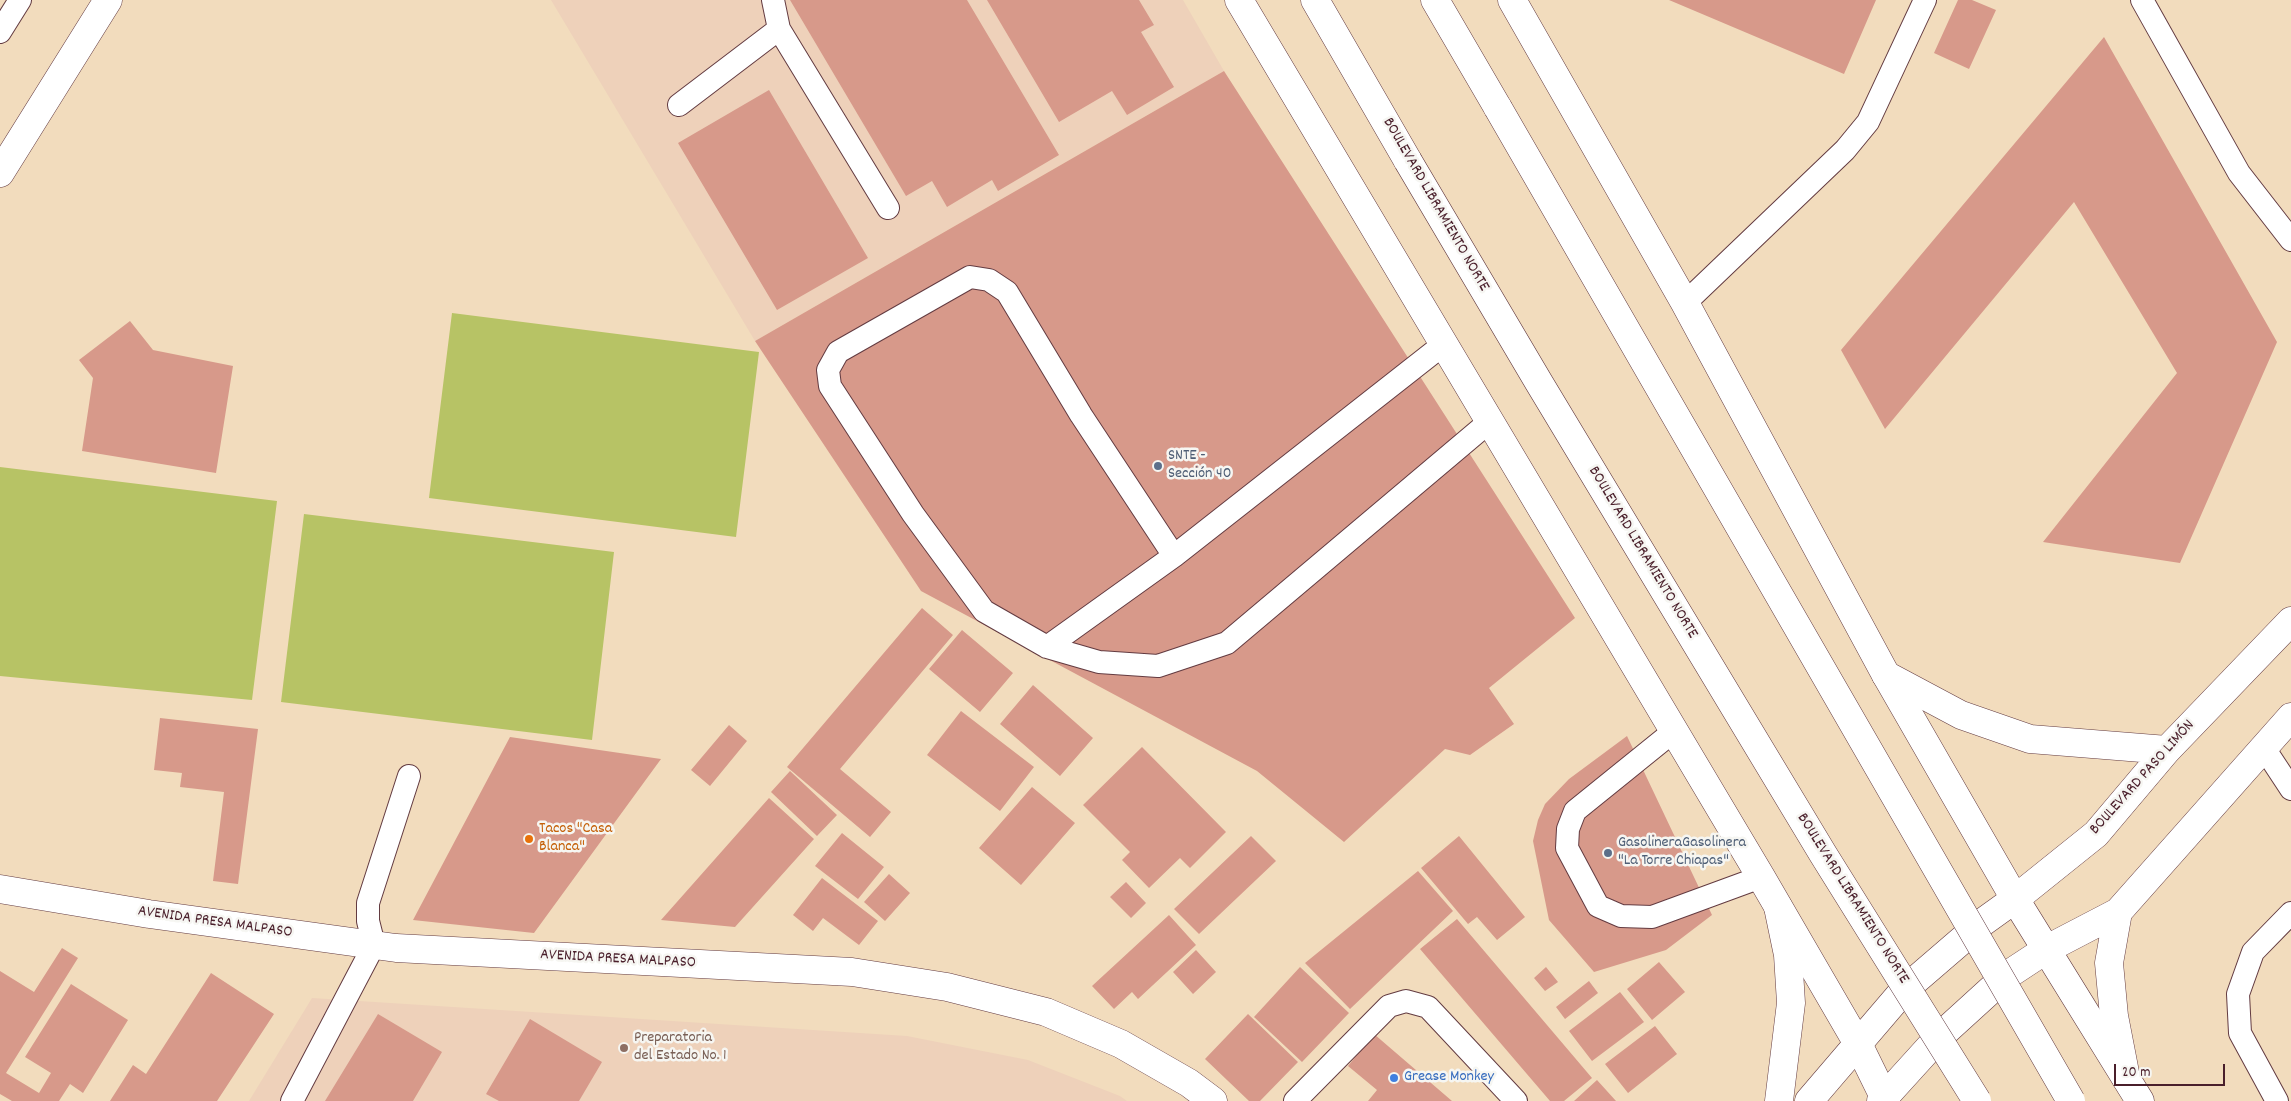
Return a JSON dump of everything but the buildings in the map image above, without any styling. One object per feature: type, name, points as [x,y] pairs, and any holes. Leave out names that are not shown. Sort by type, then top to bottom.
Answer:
[{"type":"main road","points":[[0,173],[108,0]]},
{"type":"main road","points":[[1239,0],[1761,877],[1858,1044],[1884,1100],[1939,1037],[2006,976],[2047,949],[2118,912],[2291,717]]},
{"type":"main road","name":"BOULEVARD LIBRAMIENTO NORTE","points":[[1315,0],[1548,398],[1804,821],[1977,1101]]},
{"type":"main road","points":[[1435,0],[2071,1101]]},
{"type":"main road","points":[[1512,0],[1685,303],[1886,675],[2016,899],[2140,1101]]},
{"type":"main road","name":"BOULEVARD PASO LIMÓN","points":[[1809,1101],[1904,990],[1983,922],[2016,899],[2096,834],[2167,750],[2291,621]]},
{"type":"main road","points":[[1886,675],[1961,715],[2030,739],[2167,750]]},
{"type":"main road","name":"AVENIDA PRESA MALPASO","points":[[0,889],[149,914],[406,949],[852,972],[947,987],[1046,1012],[1122,1044],[1189,1083],[1213,1101]]},
{"type":"main road","points":[[1778,907],[1788,955],[1791,1003],[1779,1101]]},
{"type":"main road","points":[[2118,912],[2109,963],[2114,1016],[2126,1078]]},
{"type":"lane","points":[[0,32],[20,0]]},
{"type":"lane","points":[[773,0],[779,29],[888,208]]},
{"type":"lane","points":[[1685,303],[1845,150],[1868,122],[1925,0]]},
{"type":"lane","points":[[2142,0],[2239,173],[2291,240]]},
{"type":"lane","points":[[678,105],[779,29]]},
{"type":"lane","points":[[1174,556],[1081,415],[1007,292],[989,280],[970,277],[838,352],[828,370],[830,386],[913,514],[984,611],[1047,647],[1099,662],[1158,666],[1227,643],[1489,422]]},
{"type":"lane","points":[[1047,647],[1174,556],[1444,344]]},
{"type":"lane","points":[[1674,731],[1575,811],[1568,829],[1567,848],[1598,906],[1621,916],[1652,917],[1761,877]]},
{"type":"lane","points":[[2264,748],[2291,789]]},
{"type":"lane","points":[[292,1101],[374,945],[368,920],[368,903],[409,776]]},
{"type":"lane","points":[[2278,1101],[2240,1033],[2238,994],[2253,952],[2291,913]]},
{"type":"lane","points":[[1295,1101],[1389,1006],[1406,1000],[1428,1007],[1516,1101]]},
{"type":"shaded area","points":[[551,0],[1183,0],[1224,71],[755,341]]},
{"type":"shaded area","name":"Preparatoria del Estado No. 1","points":[[312,998],[907,1036],[1028,1060],[1120,1096],[1127,1101],[249,1101]]},
{"type":"green space","points":[[452,313],[759,352],[736,537],[429,498]]},
{"type":"green space","points":[[0,467],[277,501],[252,700],[0,676]]},
{"type":"green space","points":[[304,514],[614,552],[592,740],[281,702]]},
{"type":"place","name":"SNTE - Sección 40","points":[[1158,466]]},
{"type":"place","name":"Tacos \"Casa Blanca\"","points":[[529,839]]},
{"type":"place","name":"GasolineraGasolinera \"La Torre Chiapas\"","points":[[1608,853]]},
{"type":"place","name":"Preparatoria del Estado No. 1","points":[[624,1048]]},
{"type":"place","name":"Grease Monkey","points":[[1394,1078]]}]
